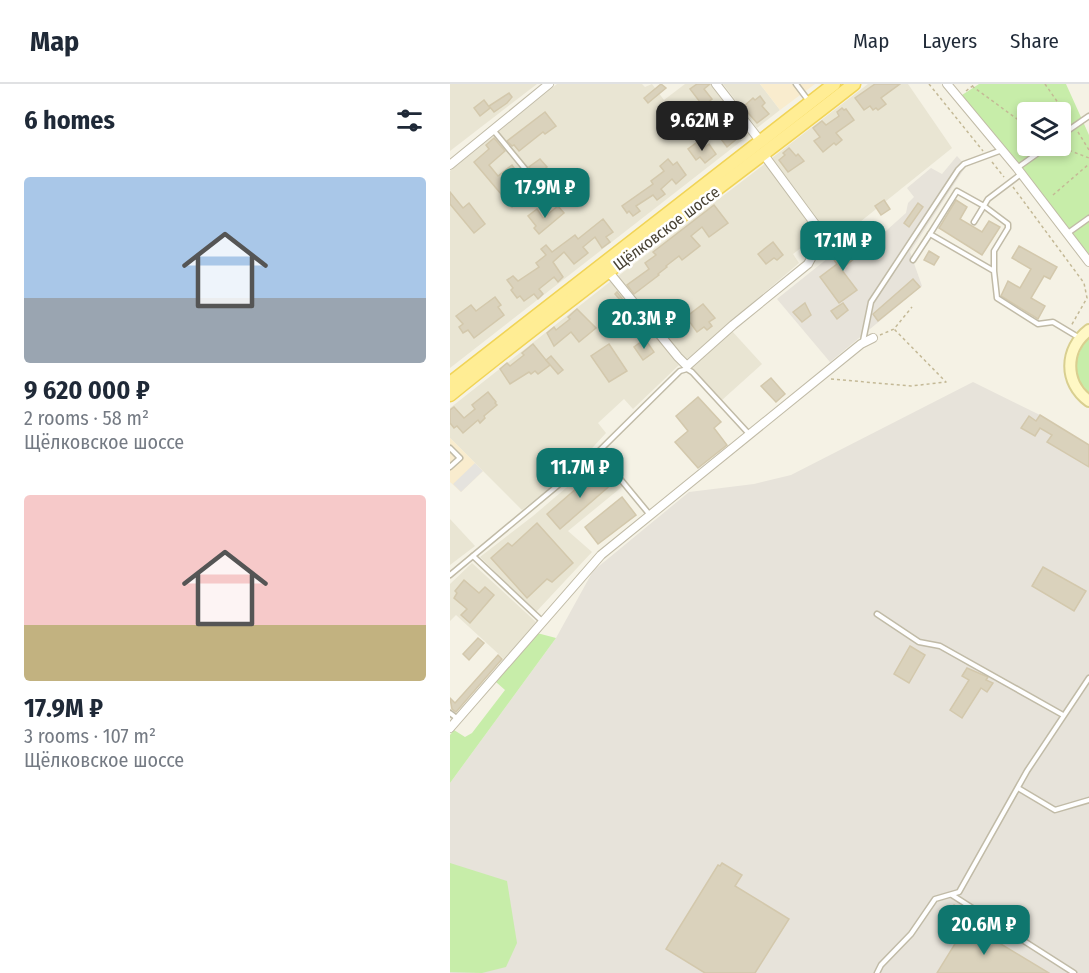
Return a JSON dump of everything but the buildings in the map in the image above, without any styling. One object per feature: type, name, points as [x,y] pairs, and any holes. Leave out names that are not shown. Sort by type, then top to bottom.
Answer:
[{"type":"main road","name":"Щёлковское шоссе","points":[[450,395],[762,149],[834,84]]},
{"type":"main road","name":"Щёлковское шоссе","points":[[450,383],[762,149],[854,84]]},
{"type":"street","points":[[450,165],[549,84]]},
{"type":"street","points":[[608,271],[687,366],[808,264],[821,240],[818,228],[716,84]]},
{"type":"street","points":[[947,84],[1019,171],[1089,262]]},
{"type":"street","points":[[1089,323],[1072,352],[1070,370],[1076,388],[1089,401]]},
{"type":"street","points":[[1080,339],[1089,330]]},
{"type":"street","points":[[450,728],[601,555],[861,344],[873,338]]},
{"type":"lane","points":[[796,84],[811,103]]},
{"type":"lane","points":[[1071,128],[1089,116]]},
{"type":"lane","points":[[492,129],[535,181]]},
{"type":"lane","points":[[861,344],[866,332],[866,318],[871,302],[958,170],[964,164],[1002,150]]},
{"type":"lane","points":[[974,222],[988,199],[1036,156]]},
{"type":"lane","points":[[913,260],[957,192],[984,206],[1006,221],[1008,225],[994,251],[997,298],[1038,324],[1053,322],[1080,339]]},
{"type":"lane","points":[[1068,233],[1089,218]]},
{"type":"lane","points":[[930,234],[994,271]]},
{"type":"lane","points":[[450,575],[598,452],[680,371],[687,369],[750,435]]},
{"type":"lane","points":[[450,448],[460,458],[450,467]]},
{"type":"lane","points":[[598,452],[651,515]]},
{"type":"lane","points":[[472,556],[543,621]]},
{"type":"lane","points":[[877,614],[919,642],[940,646],[1063,716]]},
{"type":"lane","points":[[877,973],[881,964],[911,934],[935,899],[959,892],[1027,771],[1089,678]]},
{"type":"lane","points":[[450,713],[458,719]]},
{"type":"lane","points":[[1018,788],[1055,810],[1089,800]]},
{"type":"lane","points":[[951,894],[1074,973]]},
{"type":"path","points":[[957,97],[975,84]]},
{"type":"path","points":[[1045,84],[1089,150]]},
{"type":"path","points":[[972,86],[1017,119]]},
{"type":"path","points":[[1071,151],[1089,158]]},
{"type":"path","points":[[1053,195],[1089,164]]},
{"type":"path","points":[[1068,332],[1087,298]]},
{"type":"path","points":[[873,338],[894,329],[912,307]]},
{"type":"path","points":[[819,378],[911,386],[946,382],[894,329]]},
{"type":"shaded area","points":[[450,84],[537,84],[450,151]]},
{"type":"shaded area","points":[[557,84],[642,84],[645,87],[652,84],[664,100],[685,84],[711,84],[749,135],[450,368],[450,171]]},
{"type":"shaded area","points":[[723,84],[760,84],[780,110],[757,128]]},
{"type":"shaded area","points":[[760,84],[815,84],[780,110]]},
{"type":"shaded area","points":[[868,84],[908,84],[952,148],[835,242],[772,158]]},
{"type":"shaded area","points":[[957,156],[966,166],[910,252],[922,286],[830,362],[777,299],[858,234],[877,239],[906,213],[908,203],[914,197],[907,188],[931,168],[942,174]]},
{"type":"shaded area","points":[[766,163],[815,229],[814,238],[793,254],[799,263],[686,360],[617,277]]},
{"type":"shaded area","points":[[611,281],[679,365],[633,409],[624,399],[598,423],[606,433],[570,472],[522,510],[450,438],[450,408]]},
{"type":"shaded area","points":[[731,330],[762,364],[722,400],[690,367]]},
{"type":"shaded area","points":[[973,382],[1040,415],[1089,445],[1089,973],[450,973],[450,783],[556,638],[593,571],[689,492],[754,484],[791,475]]},
{"type":"shaded area","points":[[450,438],[483,471],[461,492],[450,482]]},
{"type":"shaded area","points":[[600,459],[623,486],[568,531],[592,552],[536,612],[480,557]]},
{"type":"shaded area","points":[[475,463],[483,471],[461,492],[453,484]]},
{"type":"shaded area","points":[[450,519],[475,546],[450,565]]},
{"type":"shaded area","points":[[472,563],[536,622],[504,659],[456,615],[450,621],[450,584]]},
{"type":"green space","points":[[979,84],[1066,84],[1089,135],[1089,254],[962,95]]},
{"type":"green space","points":[[1089,338],[1089,395],[1077,374],[1077,359]]},
{"type":"green space","points":[[537,633],[556,638],[450,783],[450,735],[454,730],[465,737],[472,733],[505,690],[496,682]]},
{"type":"green space","points":[[450,863],[507,881],[517,943],[506,967],[482,973],[450,972]]}]
